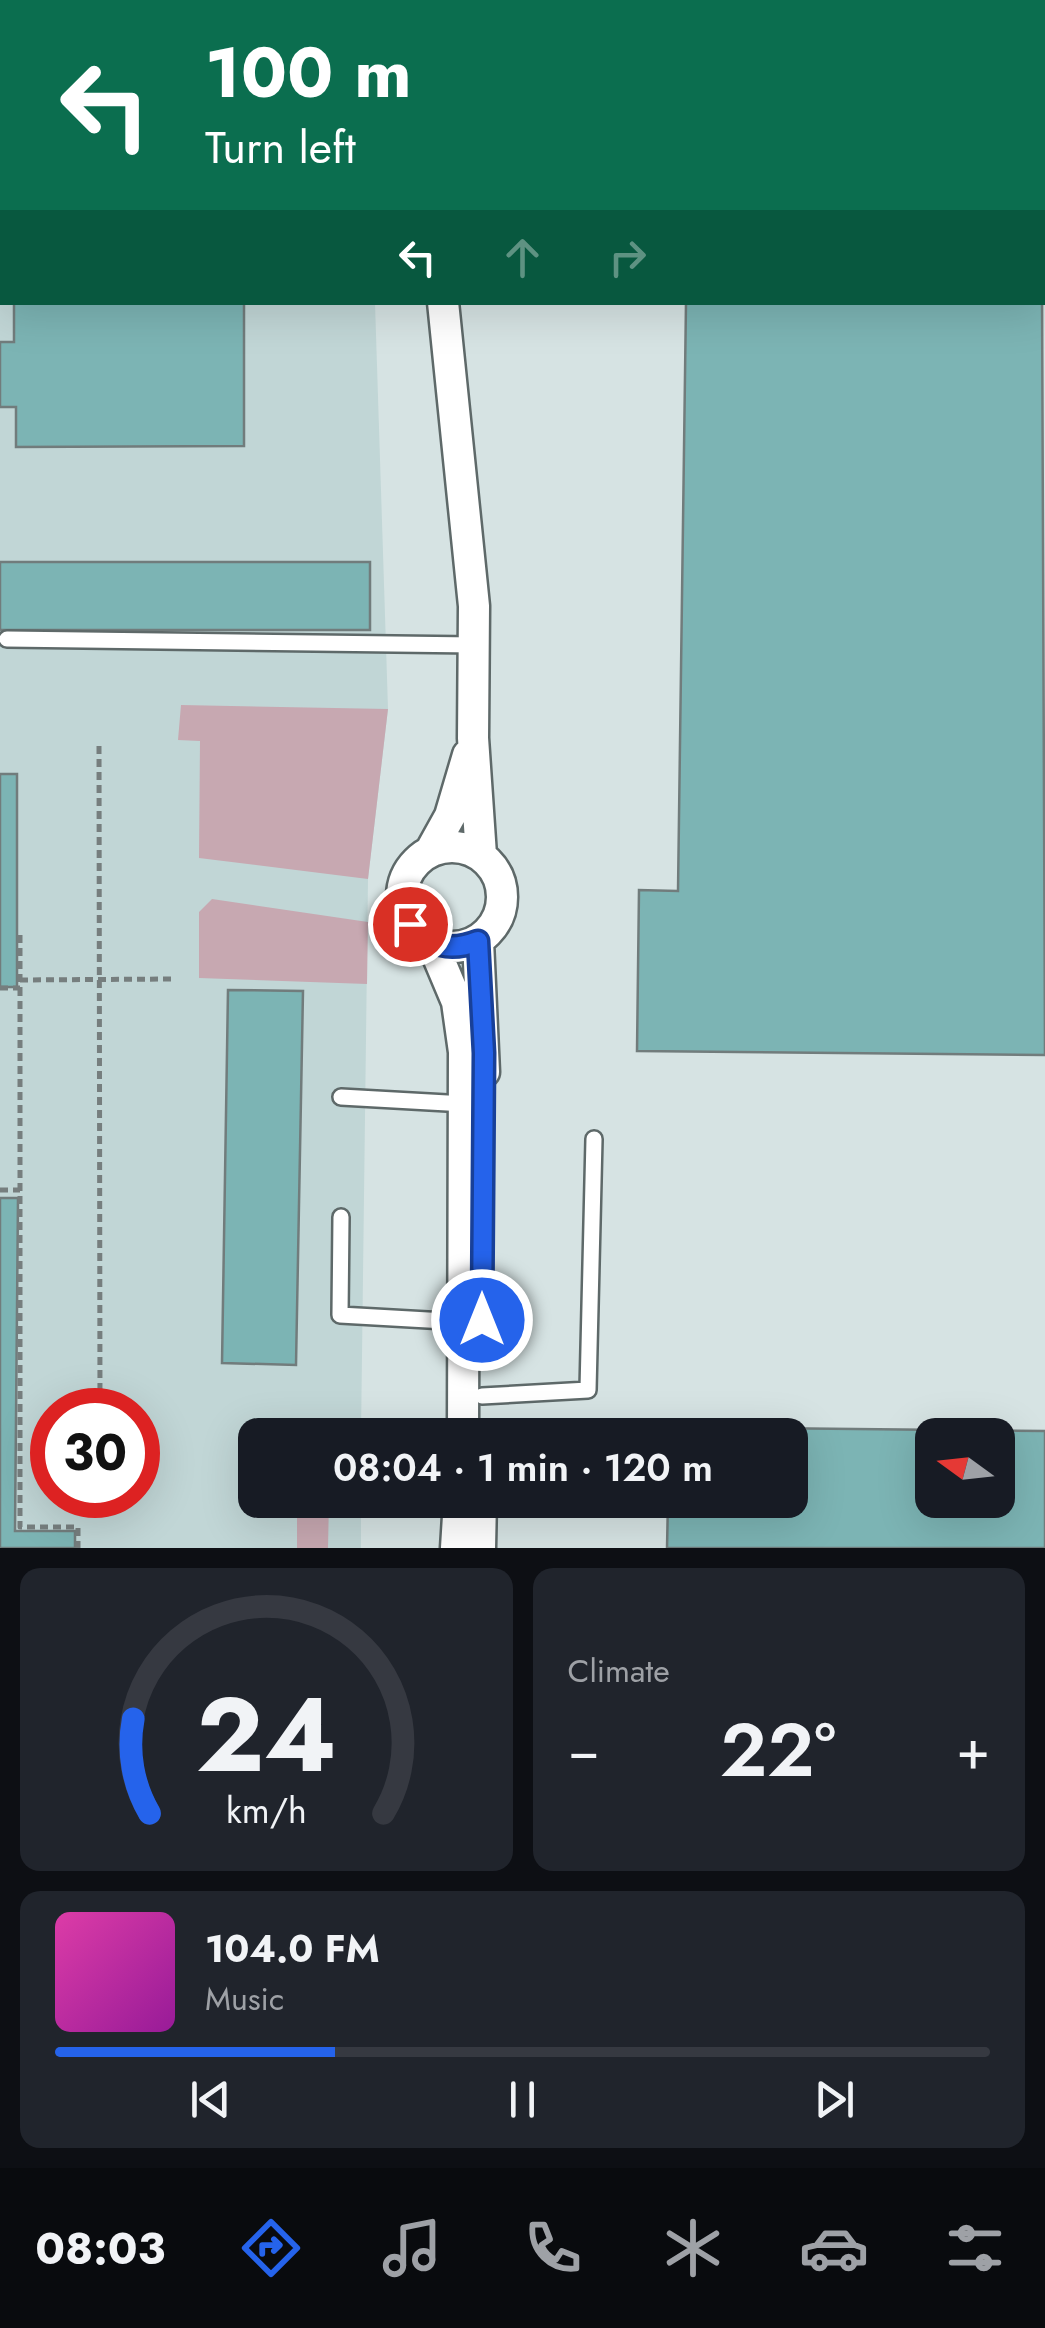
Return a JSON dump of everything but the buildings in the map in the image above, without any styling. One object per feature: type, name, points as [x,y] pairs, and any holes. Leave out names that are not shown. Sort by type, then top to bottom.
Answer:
[{"type":"street","points":[[444,305],[475,645],[473,738],[482,856]]},
{"type":"street","points":[[430,852],[448,846],[482,856],[500,878],[502,906],[498,920],[478,941],[448,948],[434,944],[410,924],[402,894],[410,869],[430,852],[450,816],[473,738]]},
{"type":"street","points":[[478,941],[484,1053],[481,1418]]},
{"type":"street","points":[[434,944],[457,1002],[464,1052],[462,1418]]},
{"type":"street","points":[[456,1548],[458,1518]]},
{"type":"street","points":[[480,1548],[481,1518]]},
{"type":"lane","points":[[7,639],[475,645]]},
{"type":"lane","points":[[341,1098],[465,1104]]},
{"type":"lane","points":[[482,1396],[588,1390],[594,1139]]},
{"type":"lane","points":[[341,1217],[340,1315],[463,1322]]},
{"type":"path","points":[[99,746],[100,1388]]},
{"type":"path","points":[[20,930],[20,1527],[78,1526],[78,1548]]},
{"type":"path","points":[[20,980],[172,980]]},
{"type":"path","points":[[0,988],[20,988]]},
{"type":"path","points":[[0,1190],[20,1190]]},
{"type":"shaded area","points":[[0,305],[375,305],[388,709],[368,879],[361,1418],[238,1418],[238,1518],[361,1518],[361,1548],[0,1548]]},
{"type":"shaded area","points":[[181,705],[388,709],[368,879],[199,858],[200,741],[178,740]]},
{"type":"shaded area","points":[[212,899],[368,922],[367,984],[199,978],[199,912]]},
{"type":"shaded area","points":[[297,1518],[329,1518],[328,1548],[297,1548]]},
{"type":"route","points":[[410,924],[420,936],[448,948],[478,941],[484,1053],[482,1320]]}]
